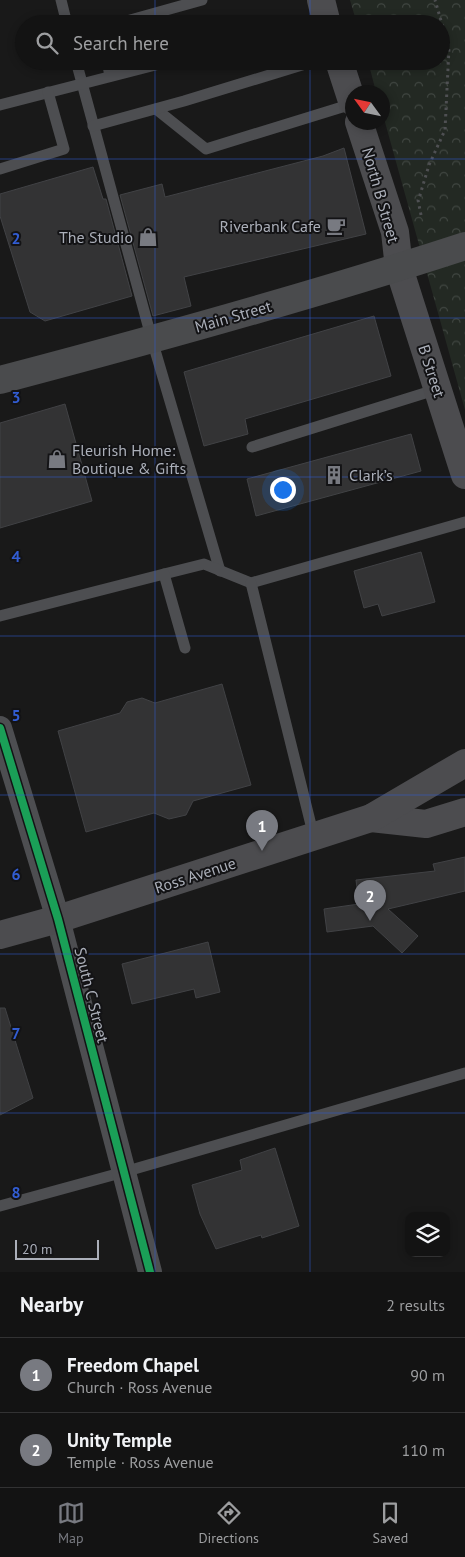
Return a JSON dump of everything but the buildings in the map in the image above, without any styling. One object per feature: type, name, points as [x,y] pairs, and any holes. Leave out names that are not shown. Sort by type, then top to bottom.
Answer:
[{"type":"main road","points":[[343,70],[347,85]]},
{"type":"main road","name":"North B Street","points":[[363,130],[396,232],[399,268]]},
{"type":"main road","name":"Main Street","points":[[0,380],[152,340],[399,268],[465,246]]},
{"type":"main road","name":"B Street","points":[[399,268],[465,475]]},
{"type":"main road","name":"Ross Avenue","points":[[0,935],[58,919],[371,818],[465,763]]},
{"type":"main road","points":[[371,818],[426,824],[465,812]]},
{"type":"street","name":"South C Street","points":[[0,728],[58,919],[150,1272]]},
{"type":"lane","points":[[61,0],[65,15]]},
{"type":"lane","points":[[148,15],[202,0]]},
{"type":"lane","points":[[78,70],[152,340],[220,571]]},
{"type":"lane","points":[[109,70],[110,76]]},
{"type":"lane","points":[[0,105],[134,70]]},
{"type":"lane","points":[[93,126],[286,70]]},
{"type":"lane","points":[[0,169],[64,149],[48,92]]},
{"type":"lane","points":[[156,109],[206,149],[345,105]]},
{"type":"lane","points":[[252,447],[438,389]]},
{"type":"lane","points":[[0,616],[204,564],[251,583],[465,522]]},
{"type":"lane","points":[[164,574],[185,648]]},
{"type":"lane","points":[[251,583],[314,837]]},
{"type":"lane","points":[[0,1206],[465,1073]]},
{"type":"path","points":[[434,0],[439,15]]},
{"type":"path","points":[[422,221],[418,200],[429,165],[445,130],[448,70]]},
{"type":"green space","points":[[350,0],[465,0],[465,410],[387,130],[390,130],[390,85],[374,85],[370,70],[450,70],[450,15],[354,15]]},
{"type":"cycle path","points":[[0,728],[58,919],[150,1272]]},
{"type":"place","name":"Riverbank Cafe","points":[[336,226]]},
{"type":"place","name":"The Studio","points":[[148,237]]},
{"type":"place","name":"Fleurish Home: Boutique & Gifts","points":[[57,459]]},
{"type":"place","name":"Clark’s","points":[[334,475]]},
{"type":"place","name":"Freedom Chapel","points":[[262,851]]},
{"type":"place","name":"Unity Temple","points":[[370,921]]}]
